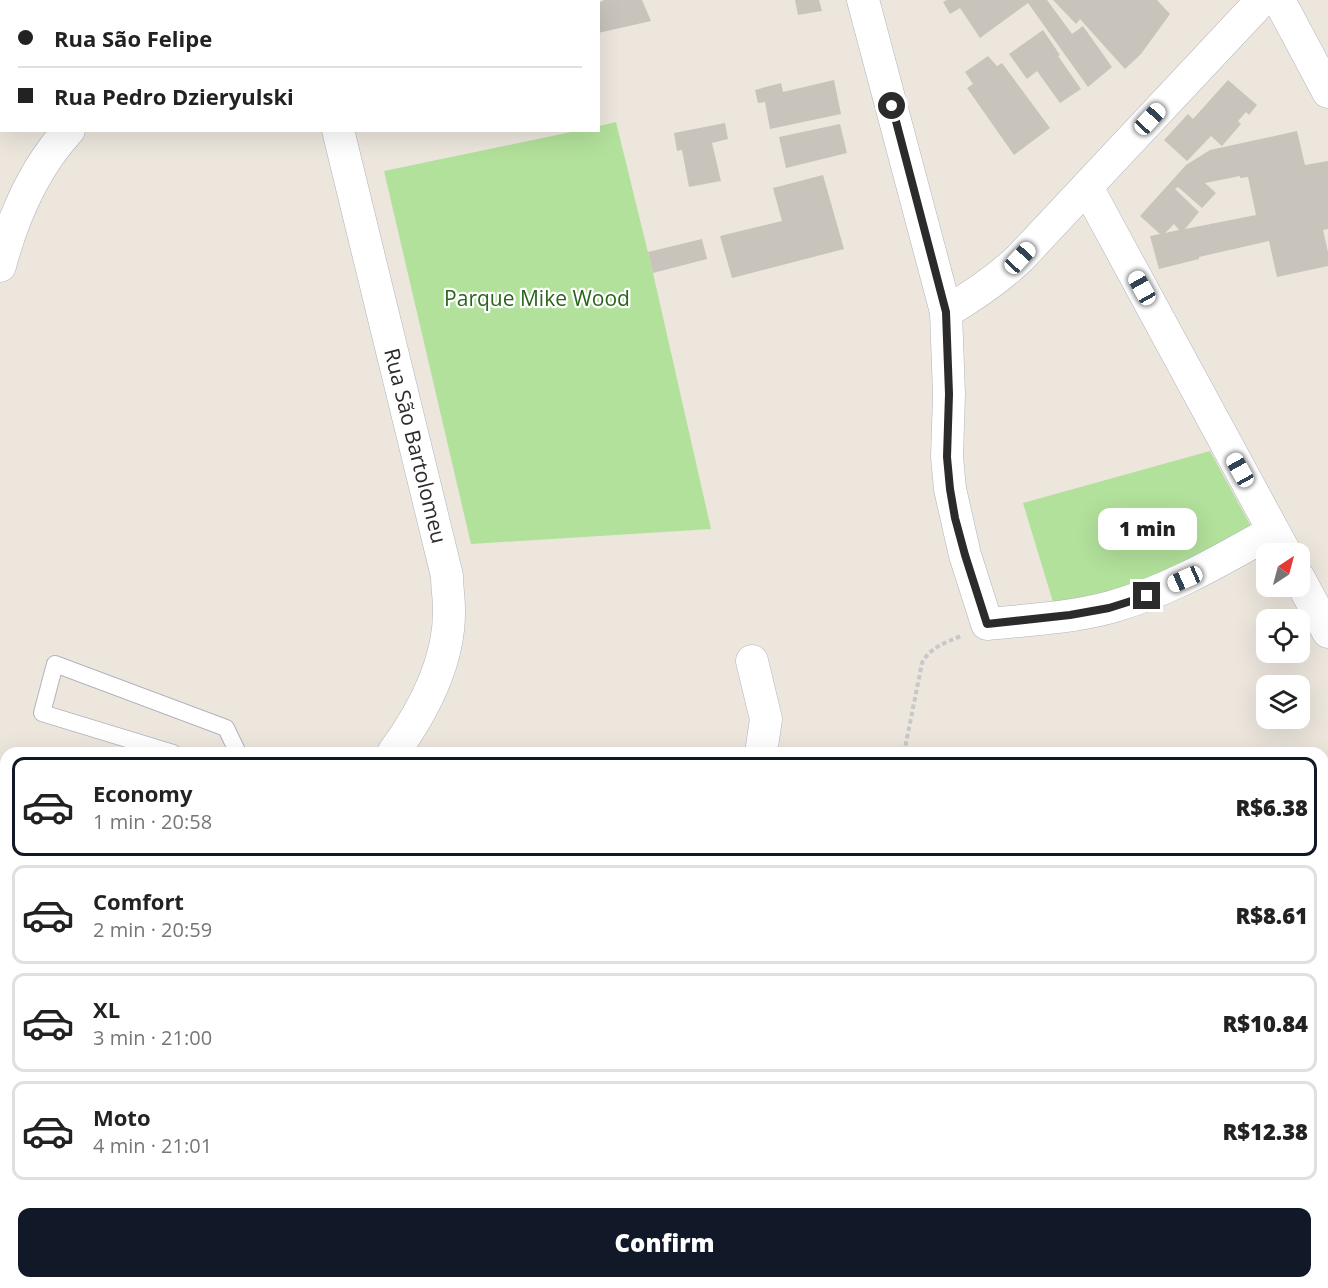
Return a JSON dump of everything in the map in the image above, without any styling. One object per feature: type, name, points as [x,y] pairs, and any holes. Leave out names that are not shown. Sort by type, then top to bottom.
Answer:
[{"type":"street","points":[[863,0],[946,312],[949,394],[947,457],[950,489],[965,555],[987,624],[1070,615],[1109,608],[1147,596],[1279,542],[1087,187]]},
{"type":"street","points":[[946,312],[1001,276],[1262,0]]},
{"type":"street","points":[[1279,0],[1328,92]]},
{"type":"street","points":[[0,266],[24,198],[41,166],[67,132]]},
{"type":"street","name":"Rua São Bartolomeu","points":[[338,132],[447,576],[449,611],[445,644],[436,679],[418,714],[397,747]]},
{"type":"street","points":[[1309,597],[1328,632]]},
{"type":"street","points":[[752,661],[766,719],[762,747]]},
{"type":"lane","points":[[152,747],[42,713],[55,664],[226,728],[235,747]]},
{"type":"path","points":[[905,747],[922,663],[926,656],[935,647],[987,624]]},
{"type":"green space","name":"Parque Mike Wood","points":[[616,122],[711,529],[471,544],[384,171],[571,132],[600,132],[600,126]]},
{"type":"green space","points":[[1210,451],[1252,528],[1121,593],[1053,602],[1023,503]]},
{"type":"building","points":[[604,0],[642,0],[651,21],[600,33],[600,2]]},
{"type":"building","points":[[795,0],[819,0],[822,11],[798,15]]},
{"type":"building","points":[[947,0],[1047,0],[1072,34],[1083,26],[1112,67],[1088,87],[1028,3],[980,38],[960,8],[950,14],[943,2]]},
{"type":"building","points":[[1053,0],[1157,0],[1170,14],[1141,54],[1125,69],[1080,19],[1076,24]]},
{"type":"building","points":[[1043,30],[1081,89],[1060,103],[1037,71],[1027,79],[1009,54]]},
{"type":"building","points":[[988,56],[997,66],[1002,63],[1050,128],[1014,155],[967,88],[973,84],[965,72]]},
{"type":"building","points":[[834,80],[841,114],[770,129],[765,102],[758,103],[755,90],[781,83],[783,92]]},
{"type":"building","points":[[1228,80],[1257,105],[1249,115],[1246,112],[1238,121],[1241,124],[1222,146],[1211,136],[1187,161],[1164,140],[1188,114],[1193,119]]},
{"type":"building","points":[[725,123],[728,139],[712,143],[721,181],[689,187],[682,150],[677,151],[674,133]]},
{"type":"building","points":[[840,124],[847,153],[786,168],[779,137]]},
{"type":"building","points":[[1297,131],[1305,165],[1328,161],[1328,229],[1323,230],[1328,252],[1328,266],[1277,277],[1269,241],[1159,269],[1150,236],[1160,234],[1140,216],[1186,165],[1210,150]],"holes":[[[1240,176],[1240,178],[1248,177],[1256,215],[1185,229],[1199,212],[1175,189],[1178,187],[1202,208],[1216,193],[1205,183]],[[1174,224],[1179,230],[1165,233]]]},
{"type":"building","points":[[823,175],[844,249],[732,278],[720,236],[782,221],[773,188]]},
{"type":"building","points":[[702,239],[707,259],[653,273],[648,252]]},
{"type":"route","points":[[892,106],[946,312],[949,394],[947,457],[950,489],[965,555],[987,624],[1070,615],[1109,608],[1147,596]]}]
